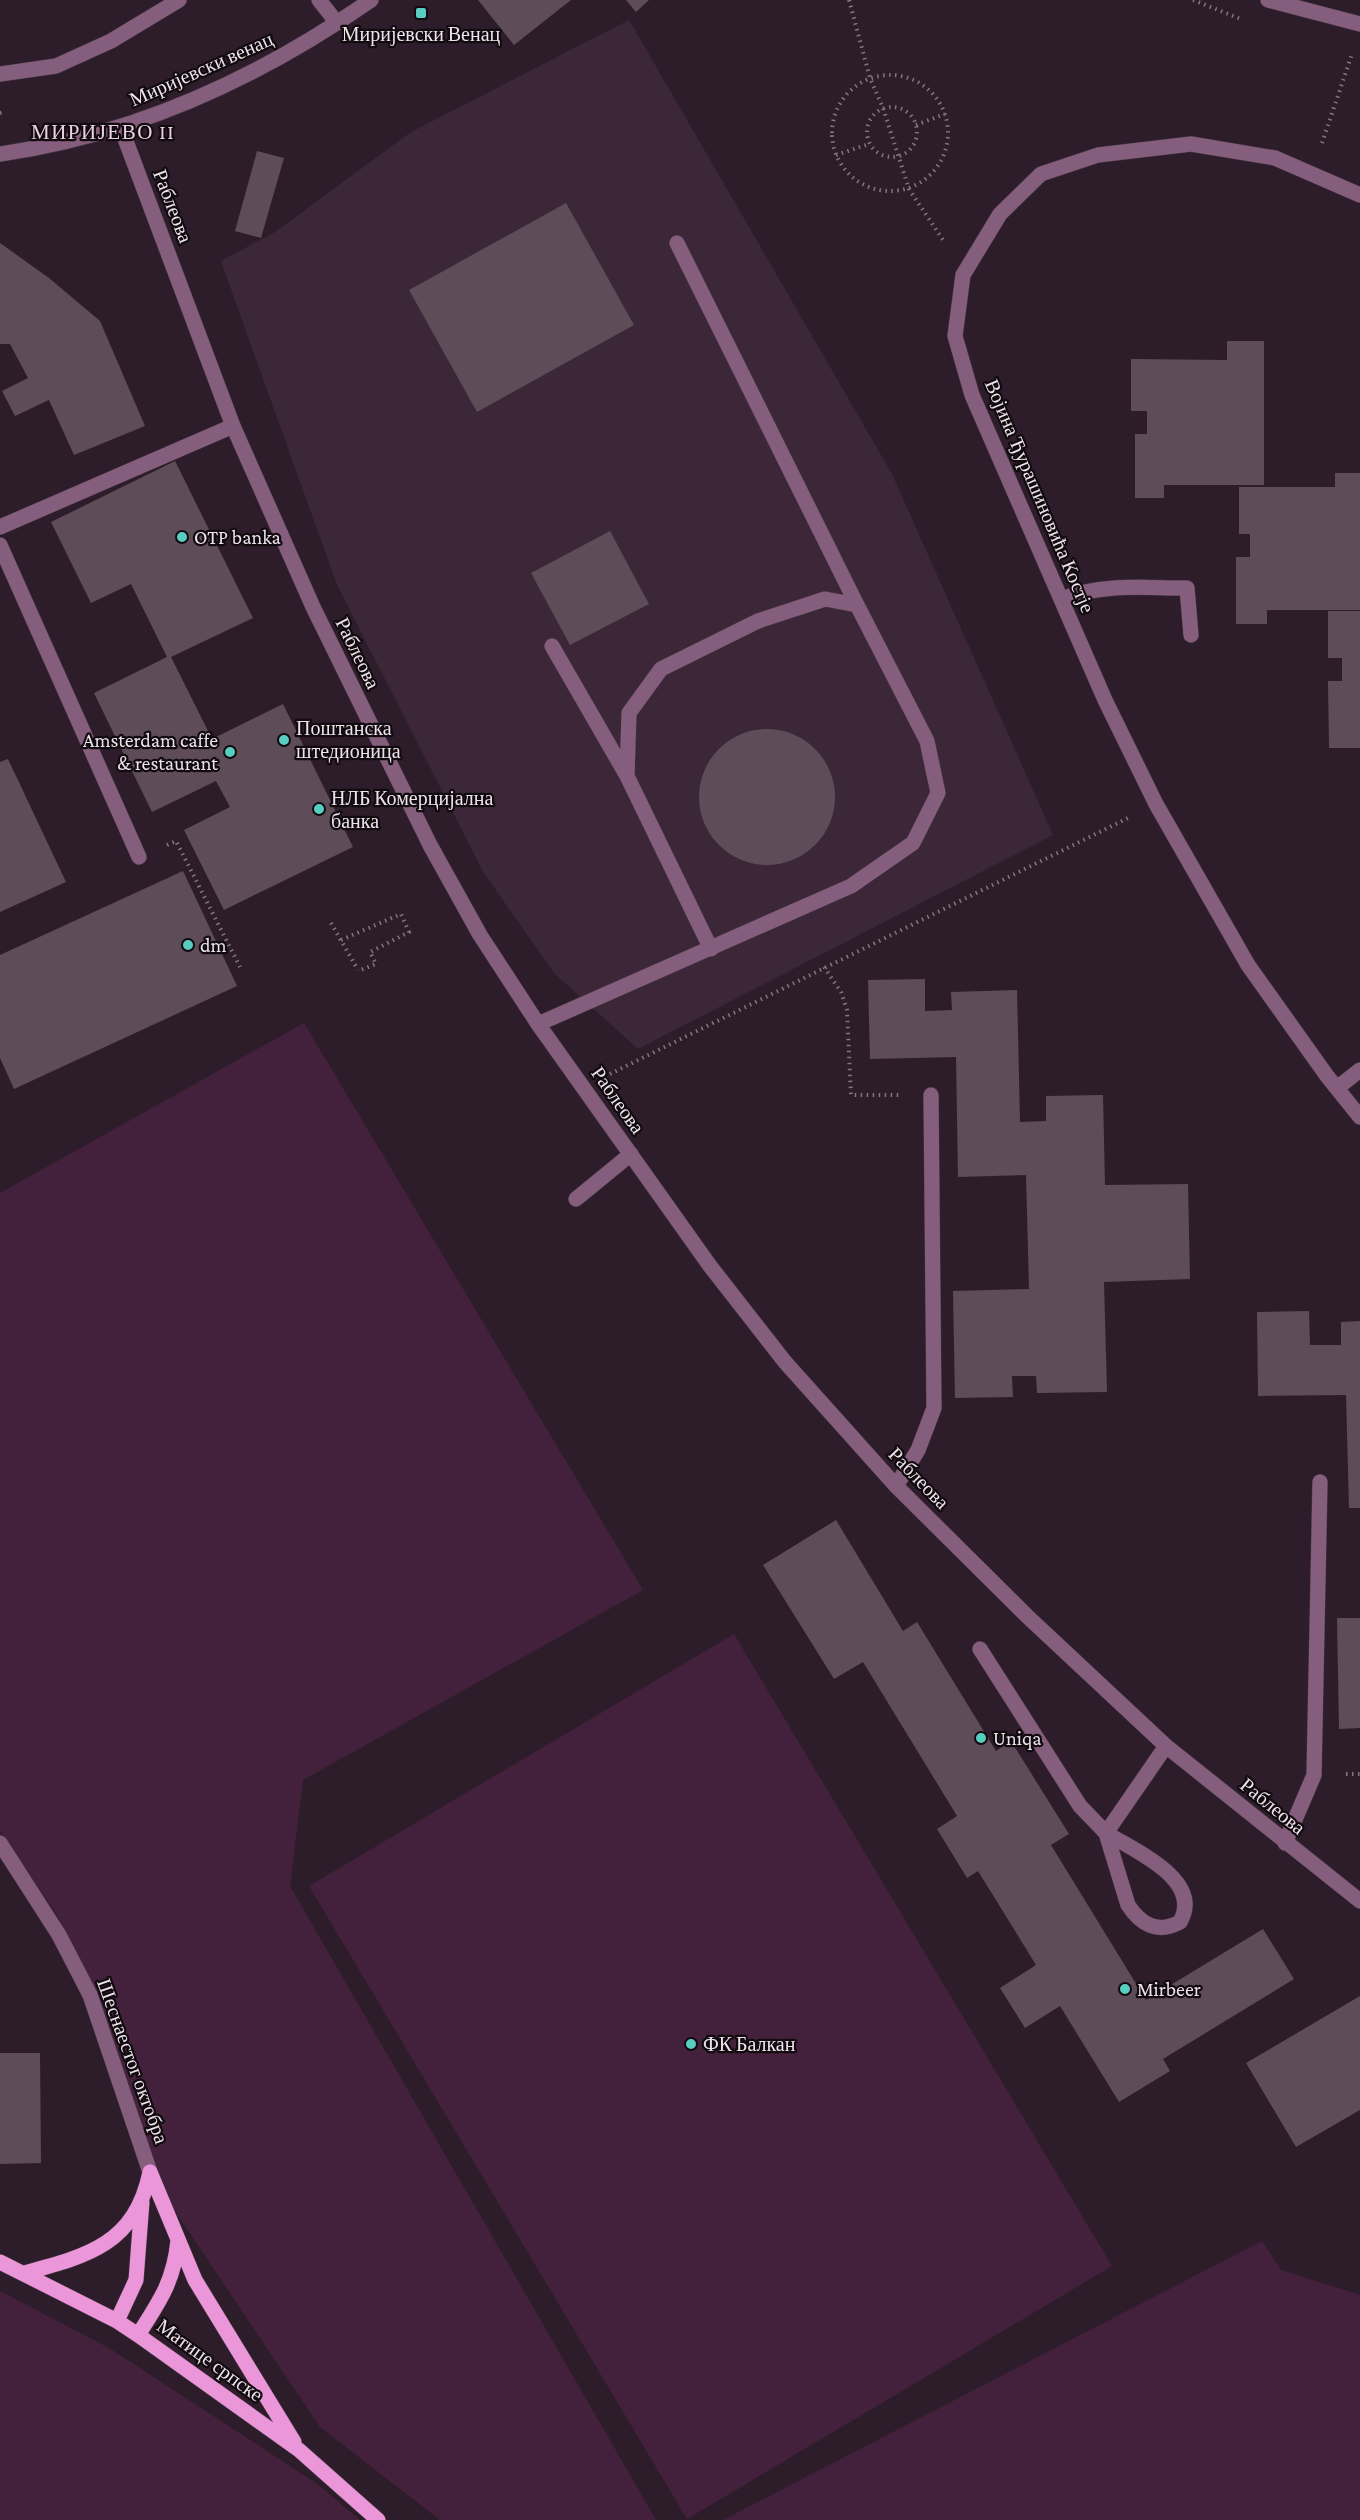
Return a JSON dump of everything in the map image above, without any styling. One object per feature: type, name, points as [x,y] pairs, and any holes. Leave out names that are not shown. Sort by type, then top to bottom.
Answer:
[{"type":"main road","points":[[117,2321],[136,2280],[142,2202],[150,2172]]},
{"type":"main road","points":[[150,2172],[195,2280],[299,2450]]},
{"type":"main road","points":[[24,2273],[76,2257],[106,2243],[131,2220],[142,2202]]},
{"type":"main road","points":[[138,2335],[167,2292],[176,2264],[178,2237]]},
{"type":"main road","name":"Матице српске","points":[[0,2262],[117,2321],[138,2335],[299,2450],[378,2520]]},
{"type":"street","points":[[0,74],[56,66],[111,41],[179,0]]},
{"type":"street","points":[[319,0],[337,23]]},
{"type":"street","name":"Миријевски венац","points":[[0,154],[72,141],[121,128],[232,82],[291,51],[371,0]]},
{"type":"street","points":[[1268,0],[1360,24]]},
{"type":"street","name":"Раблеова","points":[[121,128],[232,426],[312,607],[430,845],[480,935],[538,1024],[710,1266],[785,1362],[896,1486],[1028,1617],[1166,1746],[1360,1901]]},
{"type":"street","name":"Војина Ђурашиновића Костје","points":[[1360,195],[1275,158],[1191,144],[1098,155],[1041,174],[1000,214],[963,274],[955,336],[972,395],[1105,699],[1156,804],[1248,965],[1360,1117]]},
{"type":"street","points":[[538,1024],[711,949],[860,880],[914,843],[938,793],[927,741],[677,243]]},
{"type":"street","points":[[0,527],[232,426]]},
{"type":"street","points":[[0,545],[139,857]]},
{"type":"street","points":[[1062,599],[1084,590],[1106,588],[1187,588],[1191,635]]},
{"type":"street","points":[[627,776],[629,713],[661,669],[758,621],[825,599],[857,605]]},
{"type":"street","points":[[552,646],[627,776],[711,949]]},
{"type":"street","points":[[1337,1088],[1360,1070]]},
{"type":"street","points":[[896,1486],[918,1450],[934,1408],[931,1095]]},
{"type":"street","points":[[576,1199],[631,1154]]},
{"type":"street","points":[[1285,1843],[1314,1775],[1320,1482]]},
{"type":"street","points":[[981,1649],[1080,1806],[1106,1833],[1157,1864],[1184,1890],[1186,1905],[1180,1922],[1169,1928],[1157,1928],[1142,1922],[1134,1914],[1128,1905],[1106,1833]]},
{"type":"street","points":[[1106,1833],[1166,1746]]},
{"type":"street","name":"Шеснаестог октобра","points":[[0,1843],[59,1935],[90,1995],[150,2172]]},
{"type":"path","points":[[849,0],[870,78],[883,108],[909,189],[949,250]]},
{"type":"path","points":[[1312,174],[1352,53]]},
{"type":"path","points":[[898,76],[924,85],[937,98],[945,114],[949,132],[946,150],[938,167],[925,180],[909,189],[892,192],[874,189],[858,182],[845,171],[836,155],[832,137],[837,110],[854,87],[870,78],[898,76]]},
{"type":"path","points":[[883,108],[899,108],[912,117],[916,125],[916,141],[905,154],[898,157],[880,155],[869,144],[866,127],[876,112],[883,108]]},
{"type":"path","points":[[916,125],[945,114]]},
{"type":"path","points":[[836,155],[869,144]]},
{"type":"path","points":[[583,1087],[1108,827]]},
{"type":"path","points":[[139,857],[176,841],[240,967]]},
{"type":"path","points":[[331,923],[358,971],[376,964],[370,952],[409,933],[401,914],[341,940]]},
{"type":"path","points":[[824,967],[840,992],[847,1010],[851,1095],[931,1095]]},
{"type":"shaded area","points":[[629,20],[892,474],[1053,835],[638,1049],[554,973],[484,873],[337,585],[221,261],[275,232],[411,132]]},
{"type":"shaded area","points":[[304,1023],[643,1590],[303,1780],[290,1886],[656,2520],[440,2520],[320,2427],[146,2168],[57,1915],[0,1831],[0,1193]]},
{"type":"shaded area","name":"ФК Балкан","points":[[734,1634],[1112,2266],[687,2519],[309,1886]]},
{"type":"shaded area","points":[[1262,2241],[1281,2270],[1360,2295],[1360,2520],[723,2520]]},
{"type":"shaded area","points":[[0,2291],[109,2348],[316,2483],[360,2520],[0,2520]]},
{"type":"building","points":[[478,0],[571,0],[514,45]]},
{"type":"building","points":[[626,0],[649,0],[636,12]]},
{"type":"building","points":[[257,151],[284,158],[261,238],[235,231]]},
{"type":"building","points":[[566,203],[634,325],[477,412],[409,290]]},
{"type":"building","points":[[0,243],[49,278],[100,321],[145,426],[74,455],[49,400],[15,416],[2,391],[28,378],[10,344],[0,344]]},
{"type":"building","points":[[1227,341],[1264,341],[1264,485],[1164,485],[1164,498],[1135,498],[1135,434],[1147,434],[1147,411],[1131,411],[1131,359],[1227,360]]},
{"type":"building","points":[[175,461],[253,618],[171,657],[212,739],[283,704],[353,847],[224,910],[184,830],[230,807],[216,781],[152,812],[94,693],[167,657],[131,584],[91,603],[51,522]]},
{"type":"building","points":[[1335,473],[1360,473],[1360,610],[1267,610],[1267,624],[1236,624],[1236,557],[1250,557],[1250,534],[1239,534],[1239,487],[1335,487]]},
{"type":"building","points":[[610,531],[649,604],[570,645],[531,573]]},
{"type":"building","points":[[1328,611],[1360,611],[1360,748],[1329,748],[1328,681],[1342,681],[1342,658],[1328,658]]},
{"type":"building","points":[[767,729],[793,734],[815,749],[830,771],[835,797],[830,823],[815,845],[793,860],[767,865],[741,860],[719,845],[704,823],[699,797],[704,771],[719,749],[741,734]]},
{"type":"building","points":[[8,759],[66,882],[0,912],[0,762]]},
{"type":"building","points":[[183,871],[237,986],[14,1089],[0,1058],[0,955]]},
{"type":"building","points":[[925,979],[925,1011],[952,1010],[951,992],[1017,990],[1020,1122],[1046,1121],[1046,1096],[1103,1095],[1105,1185],[1188,1184],[1190,1279],[1104,1282],[1107,1392],[1037,1393],[1036,1376],[1012,1376],[1013,1397],[955,1398],[953,1291],[1029,1289],[1026,1175],[958,1177],[956,1057],[870,1059],[868,980]]},
{"type":"building","points":[[1309,1311],[1310,1345],[1341,1345],[1341,1322],[1360,1321],[1360,1508],[1349,1508],[1346,1395],[1258,1396],[1257,1312]]},
{"type":"building","points":[[836,1520],[903,1631],[917,1622],[996,1751],[1011,1741],[1069,1834],[1051,1845],[1146,2000],[1263,1929],[1294,1979],[1163,2059],[1170,2071],[1119,2102],[1060,2006],[1025,2028],[1000,1988],[1036,1965],[978,1871],[967,1878],[937,1829],[957,1816],[863,1662],[834,1679],[763,1565]]},
{"type":"building","points":[[1337,1618],[1360,1618],[1360,1728],[1339,1729]]},
{"type":"building","points":[[1360,1996],[1360,2110],[1296,2147],[1246,2063]]},
{"type":"building","points":[[0,2053],[40,2053],[41,2163],[0,2164]]},
{"type":"place","name":"Миријевски Венац","points":[[421,13]]},
{"type":"place","name":"OTP banka","points":[[182,537]]},
{"type":"place","name":"Поштанска штедионица","points":[[284,740]]},
{"type":"place","name":"Amsterdam caffe & restaurant","points":[[230,752]]},
{"type":"place","name":"НЛБ Комерцијална банка","points":[[319,809]]},
{"type":"place","name":"dm","points":[[188,945]]},
{"type":"place","name":"Uniqa","points":[[981,1738]]},
{"type":"place","name":"Mirbeer","points":[[1125,1989]]},
{"type":"place","name":"ФК Балкан","points":[[691,2044]]},
{"type":"district","name":"МИРИЈЕВО II","points":[[103,132]]}]
